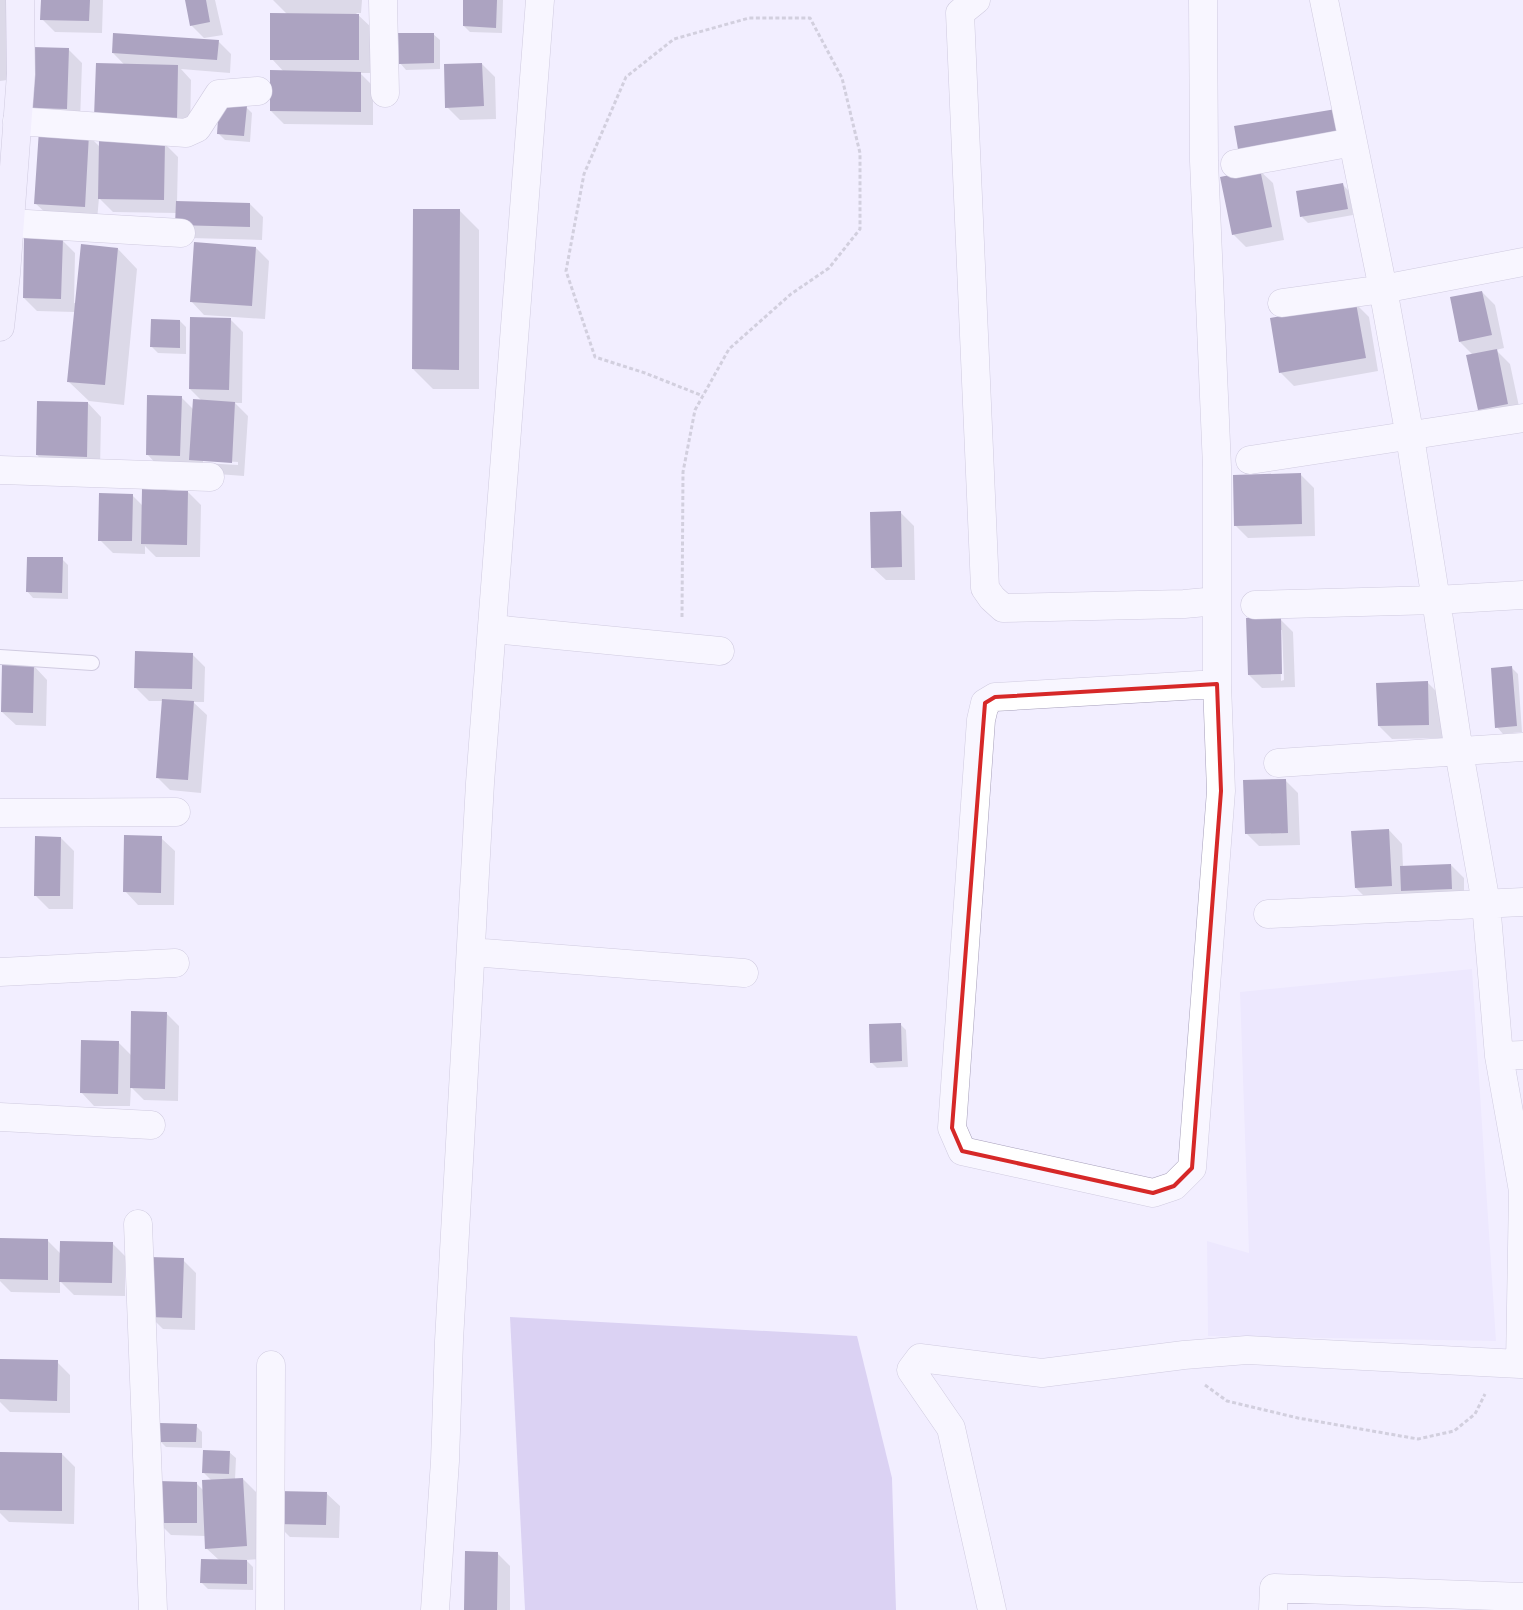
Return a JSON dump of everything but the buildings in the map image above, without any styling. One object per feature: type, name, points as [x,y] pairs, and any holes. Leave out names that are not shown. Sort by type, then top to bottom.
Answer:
[{"type":"street","points":[[0,327],[4,253],[10,223],[12,112],[21,74],[20,0]]},
{"type":"street","points":[[383,0],[385,93]]},
{"type":"street","points":[[435,1610],[445,1461],[449,1332],[480,783],[540,0]]},
{"type":"street","points":[[976,0],[960,13],[985,588],[1003,608],[1184,604],[1218,601]]},
{"type":"street","points":[[1203,0],[1204,161],[1217,467],[1217,684],[1221,791],[1192,1168],[1174,1186],[1153,1193],[962,1152],[952,1128],[981,720],[985,703],[995,697],[1217,684]]},
{"type":"street","points":[[992,1610],[952,1428],[911,1370],[920,1358],[1042,1373],[1184,1355],[1247,1350],[1514,1364],[1522,1266],[1523,1191],[1511,1056],[1486,903],[1458,752],[1410,437],[1383,289],[1324,0]]},
{"type":"street","points":[[12,112],[186,133],[197,128],[219,94],[258,91]]},
{"type":"street","points":[[1235,164],[1353,142]]},
{"type":"street","points":[[10,223],[181,233]]},
{"type":"street","points":[[1282,303],[1383,289],[1523,262]]},
{"type":"street","points":[[1250,460],[1410,437],[1523,418]]},
{"type":"street","points":[[0,470],[210,477]]},
{"type":"street","points":[[1255,605],[1436,600],[1523,595]]},
{"type":"street","points":[[492,629],[720,651]]},
{"type":"street","points":[[1278,763],[1523,747]]},
{"type":"street","points":[[0,813],[176,812]]},
{"type":"street","points":[[1268,914],[1523,902]]},
{"type":"street","points":[[471,952],[744,973]]},
{"type":"street","points":[[0,972],[175,962]]},
{"type":"street","points":[[0,1117],[151,1125]]},
{"type":"street","points":[[138,1224],[153,1610]]},
{"type":"street","points":[[270,1610],[271,1365]]},
{"type":"street","points":[[1273,1610],[1274,1588],[1523,1597]]},
{"type":"lane","points":[[0,656],[92,663]]},
{"type":"path","points":[[682,648],[683,472],[695,410],[703,396],[729,349],[791,294],[830,268],[860,229],[860,153],[842,78],[810,18],[749,18],[674,39],[626,77],[584,174],[566,271],[595,357],[645,373],[703,396]]},
{"type":"path","points":[[1184,1355],[1197,1378],[1227,1402],[1298,1418],[1418,1439],[1454,1431],[1475,1414],[1514,1364]]},
{"type":"highlighted area","points":[[1217,684],[1221,791],[1192,1168],[1174,1186],[1153,1193],[962,1151],[952,1128],[985,703],[995,697]]},
{"type":"shaded area","points":[[1472,969],[1496,1341],[1208,1336],[1207,1241],[1249,1253],[1240,992]]},
{"type":"shaded area","points":[[510,1317],[857,1336],[892,1478],[896,1610],[525,1610]]}]
